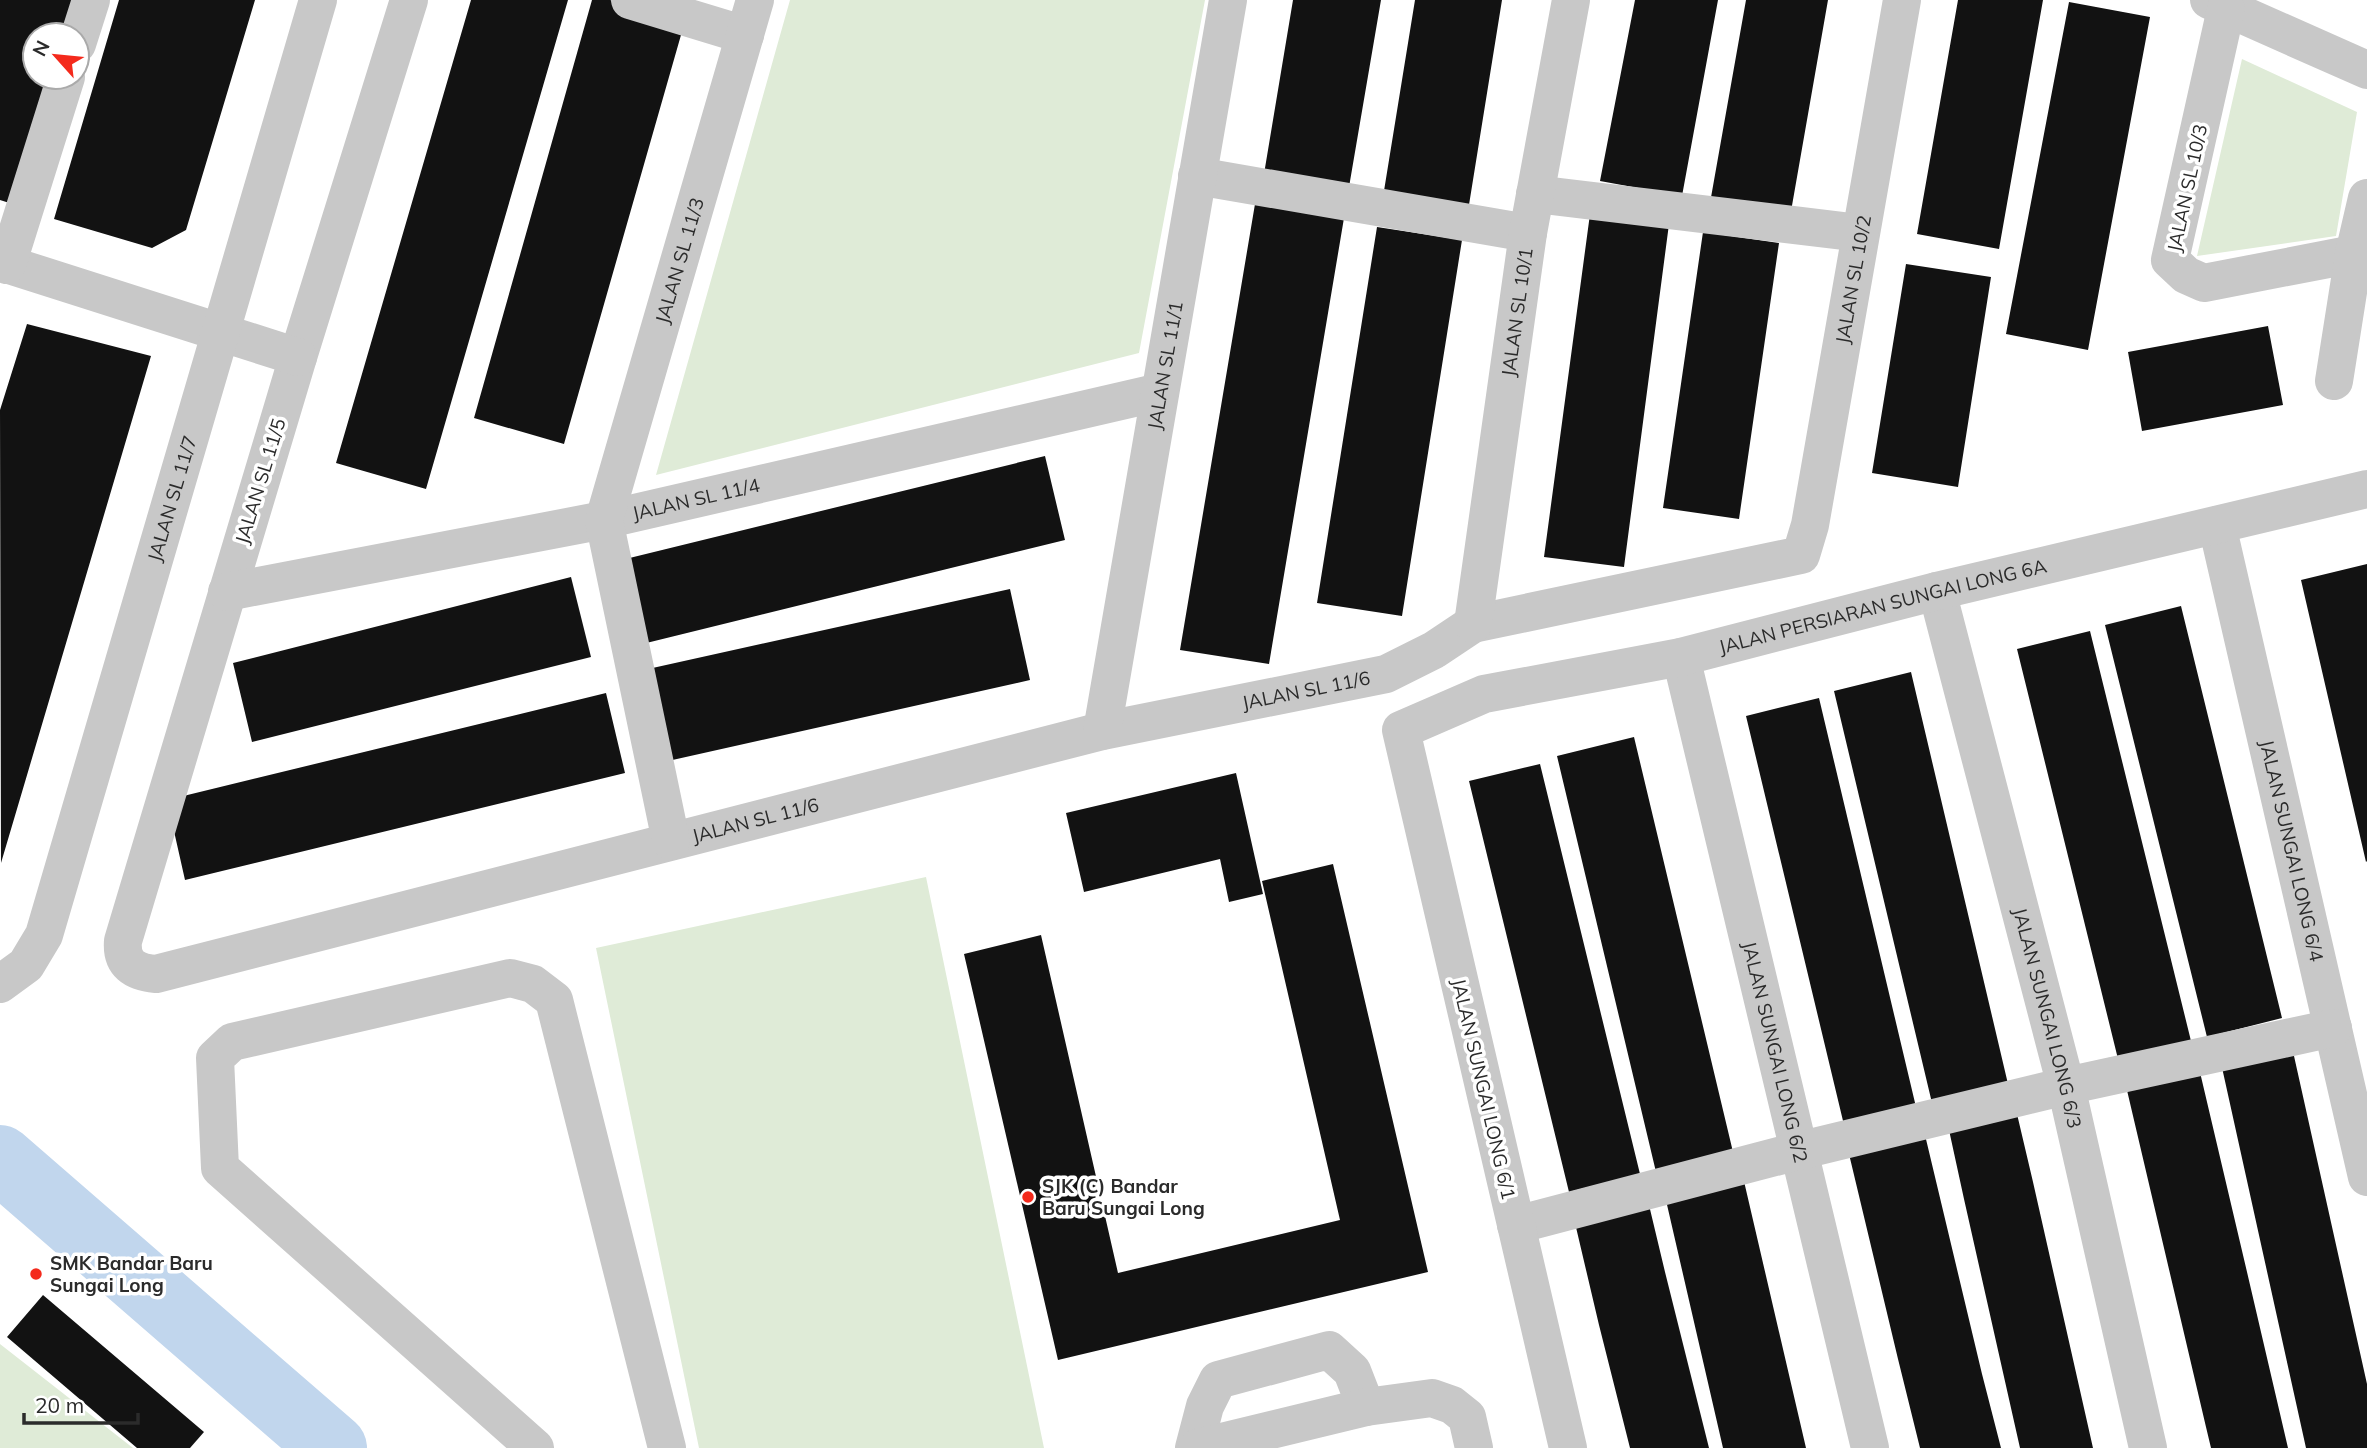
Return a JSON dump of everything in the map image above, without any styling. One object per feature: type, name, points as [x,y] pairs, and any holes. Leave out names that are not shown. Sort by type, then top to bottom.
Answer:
[{"type":"street","points":[[84,21],[91,0]]},
{"type":"street","name":"JALAN SL 11/7","points":[[0,984],[26,965],[44,935],[318,0]]},
{"type":"street","name":"JALAN SL 11/5","points":[[128,962],[122,953],[123,940],[298,357],[409,0]]},
{"type":"street","points":[[630,0],[750,18]]},
{"type":"street","name":"JALAN SL 11/1","points":[[1102,731],[1228,0]]},
{"type":"street","name":"JALAN SL 10/1","points":[[1473,624],[1528,233],[1571,0]]},
{"type":"street","name":"JALAN SL 10/2","points":[[1473,624],[1801,555],[1810,525],[1902,0]]},
{"type":"street","points":[[2218,4],[2367,70]]},
{"type":"street","name":"JALAN SL 10/3","points":[[2218,4],[2170,261],[2186,275],[2204,283],[2354,254]]},
{"type":"street","name":"JALAN SL 11/3","points":[[604,520],[750,18]]},
{"type":"street","points":[[61,91],[4,263],[298,357]]},
{"type":"street","points":[[1197,176],[1528,233]]},
{"type":"street","points":[[1535,194],[1860,233]]},
{"type":"street","points":[[2334,381],[2354,254],[2367,198]]},
{"type":"street","name":"JALAN SL 11/4","points":[[227,592],[604,520],[1160,392]]},
{"type":"street","name":"JALAN PERSIARAN SUNGAI LONG 6A","points":[[1401,730],[1483,694],[1681,657],[1937,591],[2367,489]]},
{"type":"street","points":[[604,520],[671,841]]},
{"type":"street","name":"JALAN SUNGAI LONG 6/4","points":[[2217,525],[2366,1165]]},
{"type":"street","name":"JALAN SUNGAI LONG 6/3","points":[[1937,591],[2066,1086],[2148,1448]]},
{"type":"street","name":"JALAN SL 11/6","points":[[128,962],[141,973],[156,974],[1102,731],[1387,674],[1434,650],[1473,624]]},
{"type":"street","name":"JALAN SUNGAI LONG 6/2","points":[[1681,657],[1870,1448]]},
{"type":"street","name":"JALAN SUNGAI LONG 6/1","points":[[1401,730],[1568,1448]]},
{"type":"street","points":[[535,1448],[220,1168],[215,1058],[232,1042],[510,978],[533,984],[554,1000],[667,1448]]},
{"type":"street","points":[[1516,1226],[1798,1151],[2066,1086],[2333,1028]]},
{"type":"street","points":[[1366,1407],[1352,1371],[1329,1350],[1218,1380],[1205,1406],[1195,1448],[1366,1407],[1432,1398],[1452,1405],[1467,1417],[1474,1448]]},
{"type":"green space","points":[[790,0],[1205,0],[1139,353],[656,475]]},
{"type":"green space","points":[[2242,59],[2357,112],[2336,236],[2197,256]]},
{"type":"green space","points":[[926,877],[1044,1448],[699,1448],[596,948]]},
{"type":"green space","points":[[0,1344],[133,1448],[0,1448]]},
{"type":"building","points":[[0,0],[81,0],[75,21],[21,21],[21,91],[55,91],[22,207],[0,200]]},
{"type":"building","points":[[119,0],[255,0],[186,230],[152,248],[54,219]]},
{"type":"building","points":[[471,0],[568,0],[426,489],[336,463]]},
{"type":"building","points":[[592,0],[610,0],[685,21],[564,444],[474,418]]},
{"type":"building","points":[[1293,0],[1381,0],[1349,187],[1264,174]]},
{"type":"building","points":[[1415,0],[1502,0],[1468,211],[1383,197]]},
{"type":"building","points":[[1635,0],[1718,0],[1682,196],[1600,181]]},
{"type":"building","points":[[1746,0],[1828,0],[1790,217],[1710,203]]},
{"type":"building","points":[[1958,0],[2043,0],[1999,249],[1917,234]]},
{"type":"building","points":[[2069,2],[2150,17],[2088,350],[2006,334]]},
{"type":"building","points":[[1255,204],[1344,218],[1269,664],[1180,650]]},
{"type":"building","points":[[1590,214],[1669,224],[1624,567],[1544,557]]},
{"type":"building","points":[[1377,227],[1462,240],[1402,616],[1317,603]]},
{"type":"building","points":[[1703,232],[1779,243],[1739,519],[1663,508]]},
{"type":"building","points":[[1906,264],[1991,277],[1958,487],[1872,473]]},
{"type":"building","points":[[27,324],[151,356],[1,863],[0,410]]},
{"type":"building","points":[[2268,326],[2283,405],[2142,431],[2128,352]]},
{"type":"building","points":[[1045,456],[1065,540],[622,649],[601,565]]},
{"type":"building","points":[[2367,564],[2367,861],[2366,862],[2301,580]]},
{"type":"building","points":[[571,577],[591,657],[252,742],[233,663]]},
{"type":"building","points":[[1010,589],[1030,680],[659,763],[639,671]]},
{"type":"building","points":[[2181,606],[2282,1018],[2207,1037],[2105,625]]},
{"type":"building","points":[[2090,631],[2191,1041],[2118,1059],[2017,649]]},
{"type":"building","points":[[1911,672],[2008,1084],[1932,1103],[1834,691]]},
{"type":"building","points":[[606,693],[625,773],[185,880],[167,800]]},
{"type":"building","points":[[1819,698],[1916,1107],[1844,1125],[1746,716]]},
{"type":"building","points":[[1634,737],[1733,1152],[1656,1172],[1557,756]]},
{"type":"building","points":[[1540,764],[1640,1174],[1569,1192],[1469,781]]},
{"type":"building","points":[[1236,773],[1263,894],[1229,902],[1220,859],[1084,892],[1066,813]]},
{"type":"building","points":[[1333,864],[1428,1272],[1058,1360],[964,954],[1041,935],[1118,1273],[1340,1220],[1262,881]]},
{"type":"building","points":[[2292,1047],[2367,1384],[2367,1448],[2306,1448],[2221,1063]]},
{"type":"building","points":[[2199,1068],[2288,1448],[2211,1448],[2126,1086]]},
{"type":"building","points":[[2017,1114],[2093,1448],[2020,1448],[1949,1130]]},
{"type":"building","points":[[1925,1135],[2001,1448],[1920,1448],[1898,1359],[1849,1154]]},
{"type":"building","points":[[1743,1177],[1806,1448],[1723,1448],[1665,1196]]},
{"type":"building","points":[[1649,1205],[1709,1448],[1630,1448],[1599,1325],[1575,1223]]},
{"type":"building","points":[[43,1295],[204,1432],[190,1448],[137,1448],[7,1337]]},
{"type":"waterway","points":[[0,1159],[333,1448]]},
{"type":"place","name":"SJK (C) Bandar Baru Sungai Long","points":[[1028,1197]]},
{"type":"place","name":"SMK Bandar Baru Sungai Long","points":[[36,1274]]}]
